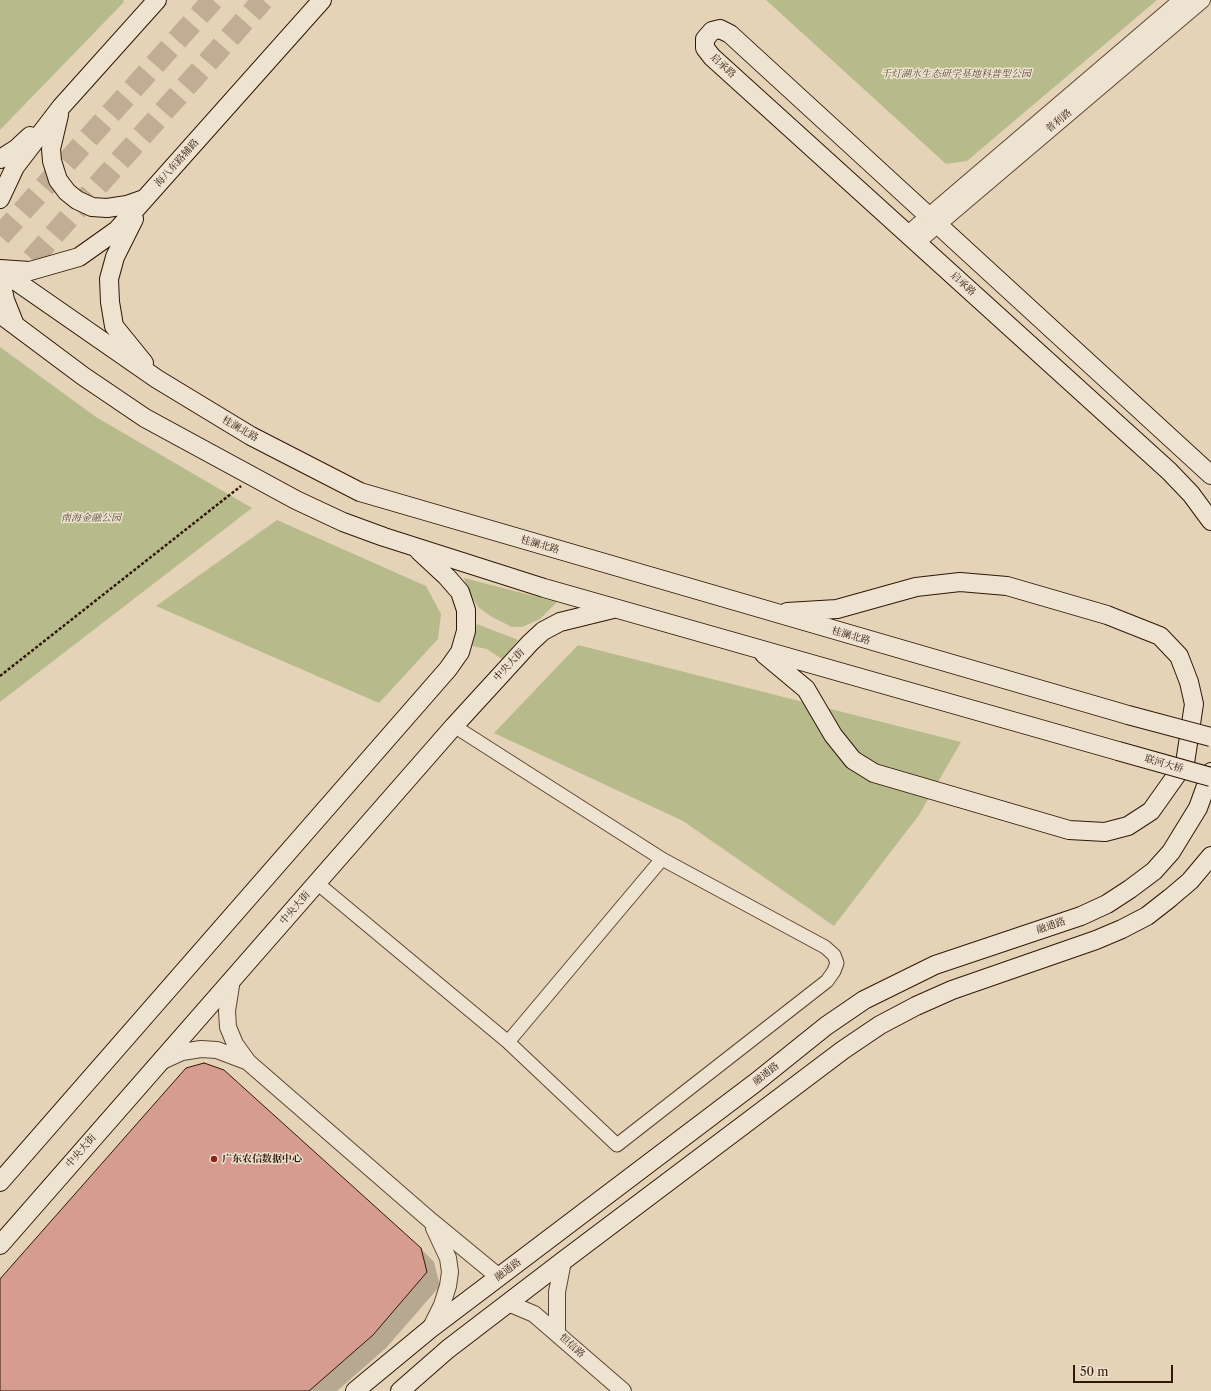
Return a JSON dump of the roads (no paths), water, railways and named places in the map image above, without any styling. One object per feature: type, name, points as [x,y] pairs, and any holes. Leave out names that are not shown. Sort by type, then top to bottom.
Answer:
[{"type":"main road","points":[[0,199],[15,167],[61,107],[157,0]]},
{"type":"main road","name":"海八东路辅路","points":[[0,269],[30,271],[79,257],[117,230],[322,0]]},
{"type":"main road","name":"启承路","points":[[1211,475],[730,34],[720,29],[712,31],[705,39],[705,48],[712,56],[1170,471],[1191,494],[1211,521]]},
{"type":"main road","points":[[0,159],[16,149],[61,107]]},
{"type":"main road","points":[[61,107],[51,149],[52,161],[58,180],[67,192],[77,200],[92,206],[107,208],[127,205],[146,198]]},
{"type":"main road","points":[[146,198],[115,257],[109,278],[114,326],[157,379]]},
{"type":"main road","name":"桂澜北路","points":[[0,269],[157,379],[251,436],[360,492],[1128,715],[1211,737]]},
{"type":"main road","points":[[0,276],[5,300],[16,325]]},
{"type":"main road","points":[[0,314],[83,376],[146,418],[252,477],[343,522],[415,547],[615,609],[758,649],[806,689],[838,742],[853,760],[874,773],[1069,830],[1105,832],[1128,826],[1151,811],[1185,763],[1194,704],[1189,682],[1179,656],[1160,636],[1107,615],[1007,586],[960,582],[916,587],[837,609],[774,613]]},
{"type":"main road","points":[[0,1182],[448,669],[460,652],[466,631],[466,610],[460,592],[447,577],[415,547]]},
{"type":"main road","name":"中央大街","points":[[0,1245],[454,726],[530,643],[543,631],[560,622],[615,609]]},
{"type":"main road","name":"联河大桥","points":[[758,649],[1211,777]]},
{"type":"main road","name":"融通路","points":[[355,1391],[430,1329],[755,1083],[826,1026],[864,1000],[935,965],[1081,916],[1107,904],[1130,889],[1154,871],[1171,852],[1198,808],[1211,772]]},
{"type":"main road","points":[[400,1391],[448,1349],[837,1054],[880,1026],[916,1006],[952,990],[1096,940],[1147,916],[1190,881],[1211,856]]},
{"type":"street","name":"普利路","points":[[913,238],[1182,0]]},
{"type":"street","name":"普利路","points":[[934,220],[1202,0]]},
{"type":"street","points":[[317,882],[508,1042],[617,1145],[827,981],[834,971],[837,963],[834,955],[825,947],[662,859],[454,726]]},
{"type":"street","points":[[508,1042],[662,859]]},
{"type":"street","points":[[232,979],[227,1011],[228,1027],[235,1044],[248,1062],[431,1221],[499,1277]]},
{"type":"street","points":[[158,1063],[182,1052],[201,1049],[217,1050],[248,1062]]},
{"type":"street","points":[[430,1329],[442,1305],[448,1286],[450,1272],[448,1258],[431,1221]]},
{"type":"street","name":"恒信路","points":[[564,1261],[557,1292],[557,1332],[623,1391]]},
{"type":"street","points":[[508,1303],[534,1314],[557,1332]]},
{"type":"tunnel","points":[[0,236],[213,0]]},
{"type":"tunnel","points":[[10,284],[263,0]]},
{"type":"place","name":"广东农信数据中心","points":[[214,1159]]},
{"type":"park label","name":"千灯湖水生态研学基地科普型公园","points":[[956,74]]},
{"type":"park label","name":"南海金融公园","points":[[91,518]]}]
